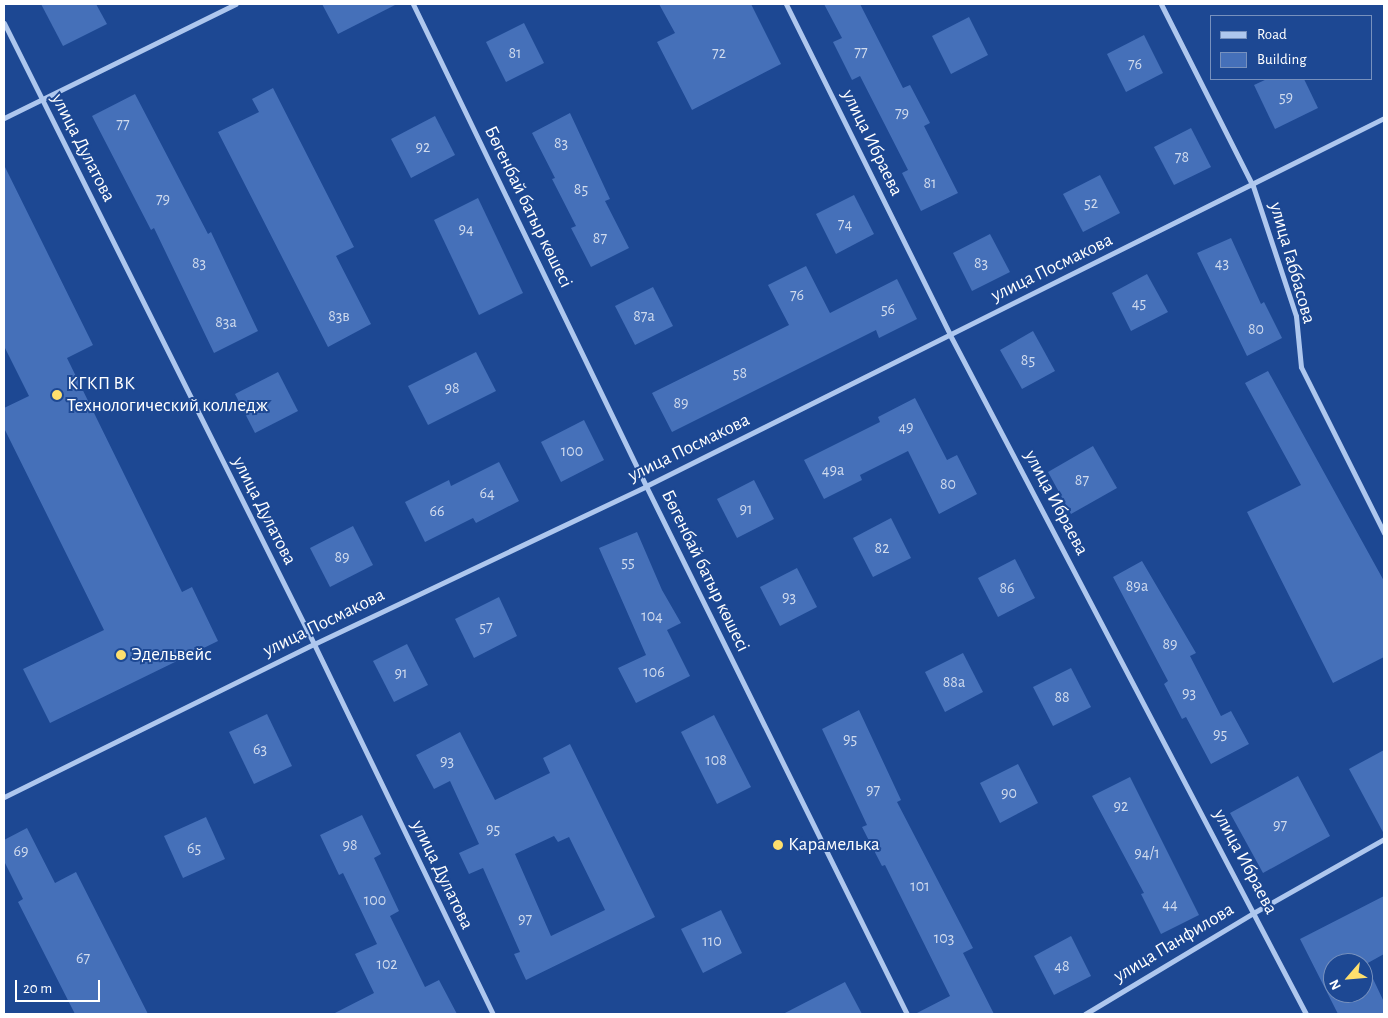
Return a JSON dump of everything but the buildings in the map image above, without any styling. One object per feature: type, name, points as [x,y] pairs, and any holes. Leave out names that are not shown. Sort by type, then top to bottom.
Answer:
[{"type":"street","points":[[4,118],[236,4]]},
{"type":"street","name":"Бөгенбай батыр көшесі","points":[[413,4],[646,486],[907,1014]]},
{"type":"street","name":"улица Ибраева","points":[[786,4],[950,335],[1255,912],[1306,1014]]},
{"type":"street","name":"улица Габбасова","points":[[1161,4],[1253,186],[1296,316],[1300,367],[1384,533]]},
{"type":"street","name":"улица Дулатова","points":[[4,23],[314,644],[493,1014]]},
{"type":"street","name":"улица Посмакова","points":[[4,798],[314,644],[646,486],[1253,186],[1384,118]]},
{"type":"street","name":"улица Панфилова","points":[[1085,1014],[1255,912],[1384,839]]},
{"type":"place","name":"КГКП ВК Технологический колледж","points":[[57,395]]},
{"type":"place","name":"Эдельвейс","points":[[121,655]]},
{"type":"place","name":"Карамелька","points":[[778,845]]}]
